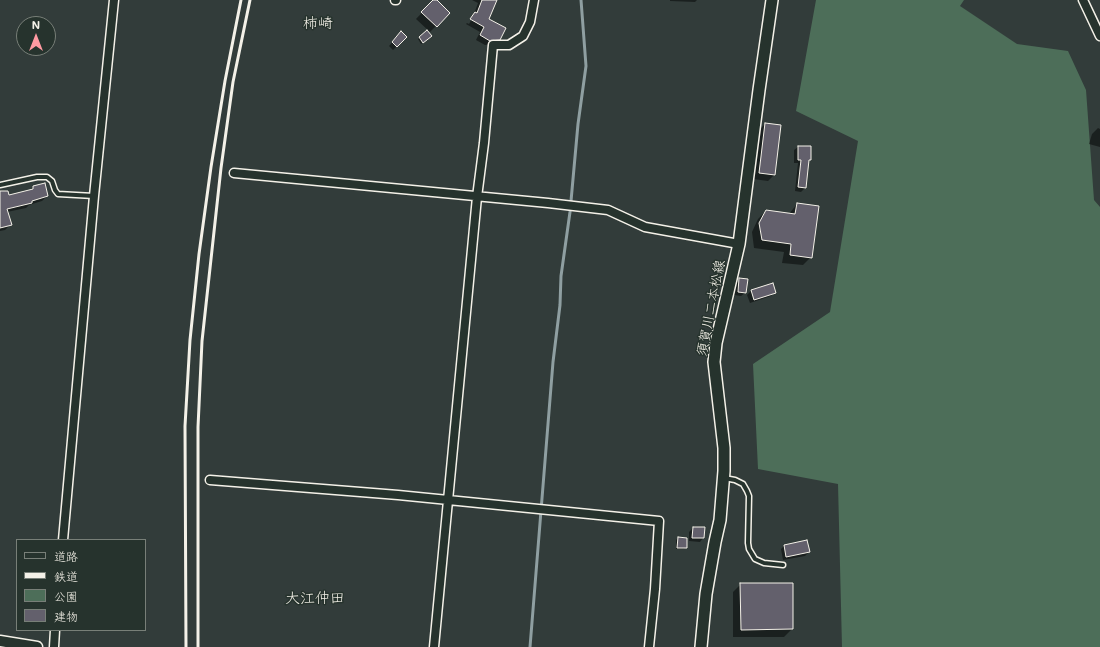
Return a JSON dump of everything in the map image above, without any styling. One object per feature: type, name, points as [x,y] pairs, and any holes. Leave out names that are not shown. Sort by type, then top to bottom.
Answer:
[{"type":"main road","name":"須賀川二本松線","points":[[702,647],[706,594],[720,520],[724,478],[724,448],[714,362],[718,336],[739,244],[772,0]]},
{"type":"street","points":[[64,539],[94,196],[114,0]]},
{"type":"street","points":[[434,647],[493,46],[509,44],[523,36],[530,22],[534,0]]},
{"type":"street","points":[[1083,0],[1100,36]]},
{"type":"street","points":[[234,173],[608,210],[645,227],[739,244]]},
{"type":"street","points":[[210,480],[448,500],[659,521],[655,589],[649,647]]},
{"type":"street","points":[[54,647],[55,631]]},
{"type":"street","points":[[0,641],[37,647]]},
{"type":"lane","points":[[0,185],[36,177],[47,177],[52,182],[58,194],[94,196]]},
{"type":"lane","points":[[724,478],[735,480],[743,484],[749,496],[748,543],[749,549],[755,559],[764,563],[784,565]]},
{"type":"green space","points":[[816,0],[964,0],[960,6],[1017,44],[1068,51],[1086,90],[1094,200],[1100,207],[1100,647],[842,647],[838,484],[758,469],[753,364],[830,312],[858,141],[796,111]]},
{"type":"building","points":[[433,0],[437,0],[450,13],[437,27],[421,12]]},
{"type":"building","points":[[482,0],[497,0],[489,19],[506,28],[500,40],[490,41],[480,35],[484,27],[470,19],[475,12],[477,13]]},
{"type":"building","points":[[427,30],[432,36],[423,43],[419,37]]},
{"type":"building","points":[[401,31],[407,37],[397,47],[392,42]]},
{"type":"building","points":[[765,123],[781,125],[775,175],[759,173]]},
{"type":"building","points":[[798,146],[811,146],[811,160],[809,160],[806,188],[798,187],[801,160],[798,160]]},
{"type":"building","points":[[45,183],[48,196],[32,201],[32,203],[7,209],[12,225],[0,228],[0,191],[8,191],[9,195],[33,189],[33,186]]},
{"type":"building","points":[[797,203],[819,206],[812,258],[790,255],[791,244],[762,240],[759,223],[766,210],[795,214]]},
{"type":"building","points":[[739,278],[748,279],[746,293],[738,292]]},
{"type":"building","points":[[773,283],[776,293],[754,300],[751,290]]},
{"type":"building","points":[[693,527],[705,527],[704,538],[692,538]]},
{"type":"building","points":[[678,537],[687,538],[687,548],[677,548]]},
{"type":"building","points":[[807,540],[810,552],[786,557],[784,545]]},
{"type":"building","points":[[740,583],[793,583],[793,629],[741,630]]},
{"type":"waterway","points":[[530,647],[553,362],[560,305],[561,276],[570,212],[578,124],[586,66],[581,0]]},
{"type":"railway","points":[[186,647],[185,426],[190,340],[199,254],[211,167],[225,81],[241,0]]},
{"type":"railway","points":[[198,647],[198,427],[202,341],[221,168],[233,82],[250,0]]},
{"type":"district","name":"柿崎","points":[[318,23]]},
{"type":"district","name":"大江仲田","points":[[315,598]]}]
